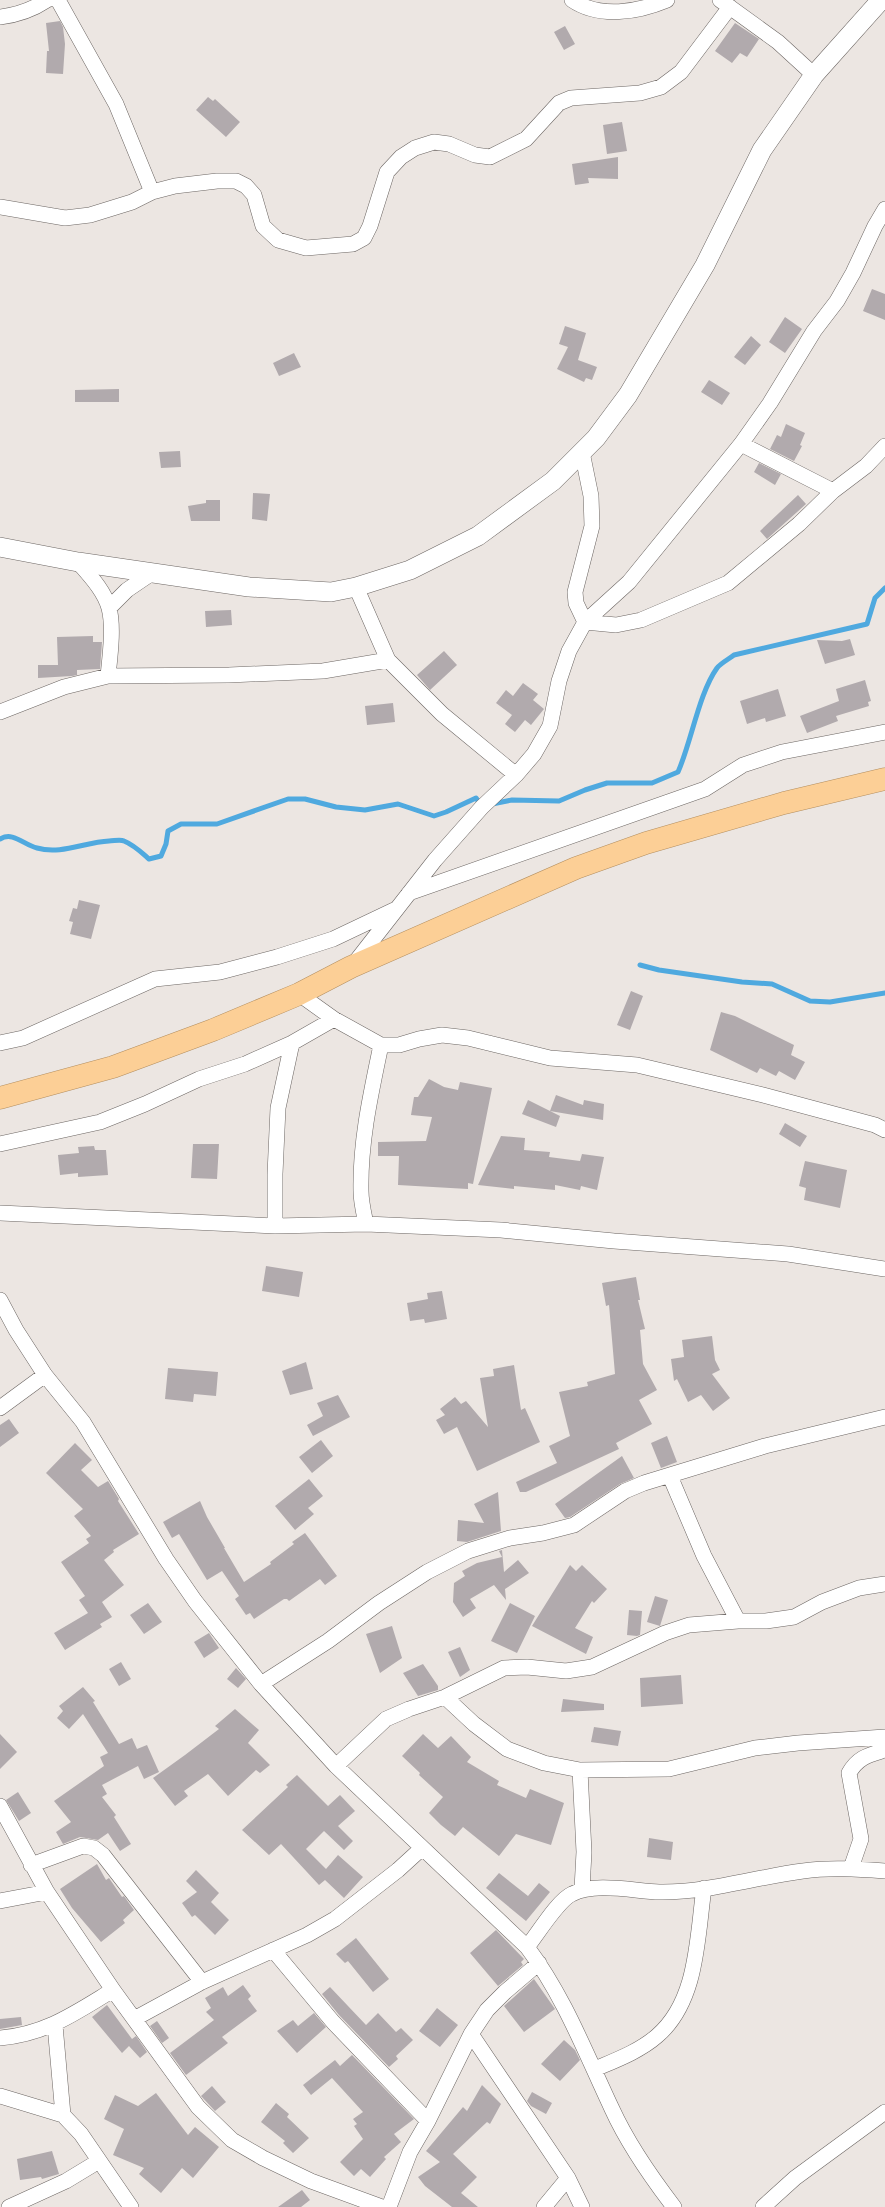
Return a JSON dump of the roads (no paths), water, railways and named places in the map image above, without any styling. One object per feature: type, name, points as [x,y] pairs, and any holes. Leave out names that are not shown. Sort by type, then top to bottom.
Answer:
[{"type":"highway","points":[[0,1098],[113,1067],[213,1030],[299,994],[351,967],[576,868],[646,843],[784,803],[885,779]]},
{"type":"street","points":[[0,17],[14,16],[37,7],[46,0]]},
{"type":"street","points":[[58,0],[116,104],[152,192]]},
{"type":"street","points":[[572,0],[580,6],[605,12],[638,10],[668,0]]},
{"type":"street","points":[[0,547],[78,562],[249,587],[331,592],[356,587],[410,570],[478,536],[553,481],[596,438],[628,395],[705,265],[762,150],[814,75],[881,0]]},
{"type":"street","points":[[0,207],[65,218],[90,215],[125,204],[152,192],[175,186],[216,180],[236,181],[246,186],[254,195],[263,226],[278,240],[306,248],[353,244],[364,238],[370,226],[387,172],[401,157],[415,148],[434,142],[449,144],[475,155],[490,157],[526,139],[559,103],[571,98],[640,94],[661,87],[681,72],[725,3],[778,42],[814,75]]},
{"type":"street","points":[[351,967],[435,860],[482,806],[516,775],[534,754],[550,726],[559,681],[569,651],[585,622],[629,582],[741,444],[770,403],[814,330],[837,302],[880,228],[885,209]]},
{"type":"street","points":[[741,444],[833,492]]},
{"type":"street","points":[[585,622],[616,625],[642,620],[728,582],[799,524],[833,492],[866,466],[885,446]]},
{"type":"street","points":[[582,452],[591,496],[592,526],[575,592],[576,603],[585,622]]},
{"type":"street","points":[[78,562],[96,584],[109,608],[111,644],[108,676]]},
{"type":"street","points":[[109,608],[127,590],[152,573]]},
{"type":"street","points":[[356,587],[388,660],[442,714],[516,775]]},
{"type":"street","points":[[0,712],[64,687],[108,676],[229,675],[324,671],[388,660]]},
{"type":"street","points":[[409,893],[705,789],[743,765],[776,754],[885,732]]},
{"type":"street","points":[[0,1043],[23,1038],[155,979],[220,972],[277,958],[333,939],[397,908]]},
{"type":"street","points":[[299,994],[334,1018],[381,1045],[400,1045],[419,1039],[442,1035],[468,1038],[550,1058],[637,1065],[763,1095],[875,1125],[885,1130]]},
{"type":"street","points":[[0,1144],[100,1122],[145,1104],[199,1079],[246,1064],[292,1043],[334,1018]]},
{"type":"street","points":[[275,1226],[274,1174],[278,1108],[292,1043]]},
{"type":"street","points":[[366,1224],[360,1193],[362,1150],[365,1123],[381,1045]]},
{"type":"street","points":[[0,1214],[275,1226],[366,1224],[502,1230],[614,1241],[780,1253],[885,1269]]},
{"type":"street","points":[[0,1300],[16,1330],[45,1375],[83,1422],[178,1577],[261,1684],[336,1766],[421,1849],[527,1948],[539,1963],[561,2000],[595,2069],[612,2111],[651,2176],[674,2207]]},
{"type":"street","points":[[0,1408],[45,1375]]},
{"type":"street","points":[[261,1684],[328,1641],[379,1603],[427,1572],[468,1551],[510,1538],[543,1533],[574,1525],[625,1491],[670,1476],[765,1446],[885,1417]]},
{"type":"street","points":[[670,1476],[704,1556],[738,1621]]},
{"type":"street","points":[[336,1766],[386,1719],[408,1709],[445,1697],[504,1668],[527,1667],[566,1671],[592,1667],[671,1631],[689,1625],[738,1621],[766,1621],[794,1617],[822,1602],[859,1588],[885,1584]]},
{"type":"street","points":[[445,1697],[474,1724],[507,1749],[544,1763],[580,1770],[669,1769],[754,1748],[798,1743],[885,1737]]},
{"type":"street","points":[[851,1868],[861,1839],[849,1773],[854,1765],[863,1756],[885,1750]]},
{"type":"street","points":[[580,1770],[584,1852],[582,1890]]},
{"type":"street","points":[[0,1806],[47,1892],[113,1990],[198,2107],[232,2140],[263,2158],[357,2203],[382,2207]]},
{"type":"street","points":[[31,1865],[83,1846],[94,1848],[103,1855],[147,1909],[202,1982]]},
{"type":"street","points":[[134,2019],[202,1982],[307,1935],[335,1919],[398,1870],[421,1849]]},
{"type":"street","points":[[527,1948],[570,1894],[582,1890],[661,1892],[704,1888],[805,1870],[851,1868],[885,1871]]},
{"type":"street","points":[[595,2069],[637,2050],[656,2037],[669,2025],[684,2001],[696,1950],[704,1888]]},
{"type":"street","points":[[0,1901],[47,1892]]},
{"type":"street","points":[[272,1950],[333,2022],[428,2121]]},
{"type":"street","points":[[389,2207],[410,2152],[428,2121],[471,2034],[487,2010],[505,1992],[539,1963]]},
{"type":"street","points":[[0,2038],[18,2037],[55,2025],[113,1990]]},
{"type":"street","points":[[55,2025],[63,2115]]},
{"type":"street","points":[[471,2034],[568,2178],[582,2207]]},
{"type":"street","points":[[0,2096],[63,2115],[81,2134],[131,2207]]},
{"type":"street","points":[[763,2207],[795,2178],[885,2112]]},
{"type":"street","points":[[9,2207],[35,2202],[99,2161]]},
{"type":"street","points":[[544,2207],[568,2178]]},
{"type":"waterway","points":[[492,804],[512,800],[559,801],[607,783],[652,783],[678,772],[705,691],[719,666],[734,655],[867,624],[875,598],[885,588]]},
{"type":"waterway","points":[[0,839],[5,837],[14,838],[37,848],[46,850],[64,849],[100,842],[122,840],[149,859],[161,856],[166,844],[168,831],[181,824],[217,824],[288,799],[305,799],[336,807],[365,810],[398,804],[434,816],[476,798],[481,805]]},
{"type":"waterway","points":[[640,965],[659,970],[742,982],[772,984],[810,1001],[830,1002],[885,993]]}]
